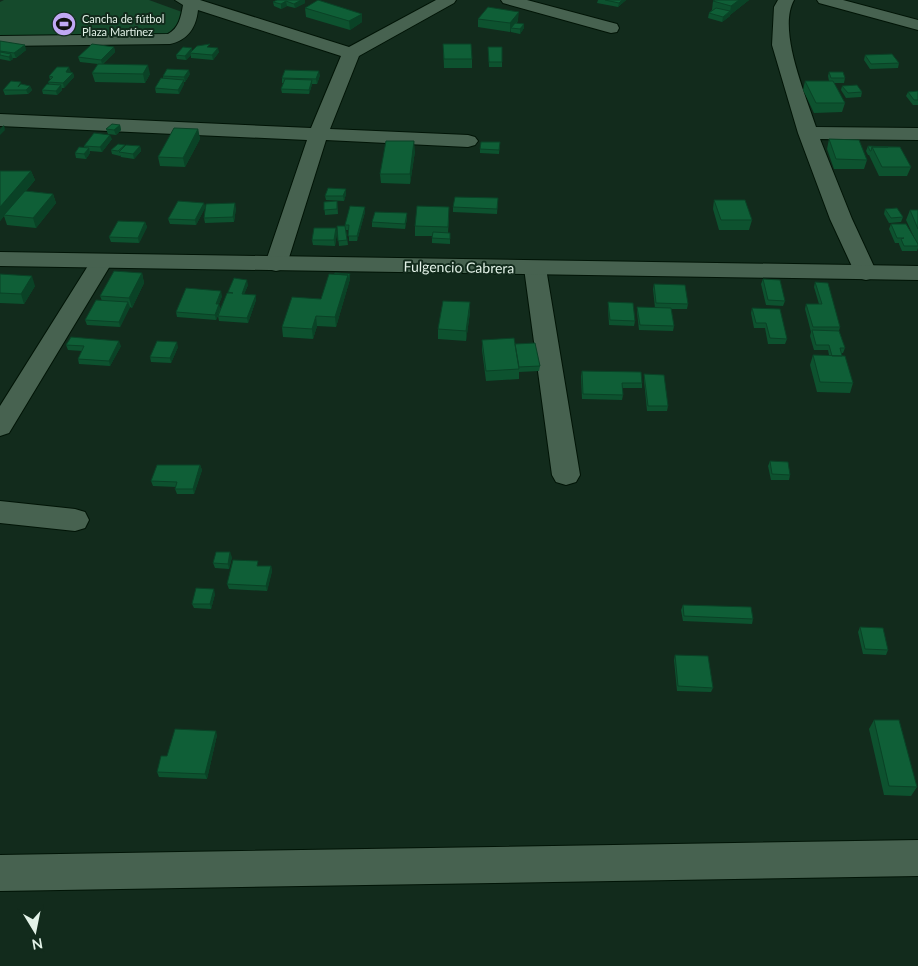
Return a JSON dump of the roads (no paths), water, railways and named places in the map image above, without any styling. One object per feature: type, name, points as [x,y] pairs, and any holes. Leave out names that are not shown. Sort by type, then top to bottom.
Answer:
[{"type":"street","points":[[276,264],[318,134],[351,53],[448,0]]},
{"type":"street","points":[[509,0],[611,28]]},
{"type":"street","points":[[786,0],[782,7],[781,45],[808,133],[841,219],[866,272]]},
{"type":"street","points":[[826,0],[918,25]]},
{"type":"street","points":[[0,41],[170,39],[185,29],[187,1],[351,53]]},
{"type":"street","points":[[0,120],[468,141]]},
{"type":"street","points":[[808,133],[918,134]]},
{"type":"street","name":"Fulgencio Cabrera","points":[[0,259],[918,273]]},
{"type":"street","points":[[0,427],[102,261]]},
{"type":"street","points":[[535,268],[566,475]]},
{"type":"street","points":[[0,512],[76,520]]},
{"type":"street","points":[[0,873],[918,858]]},
{"type":"place","name":"Cancha de fútbol Plaza Martínez","points":[[64,24]]}]
